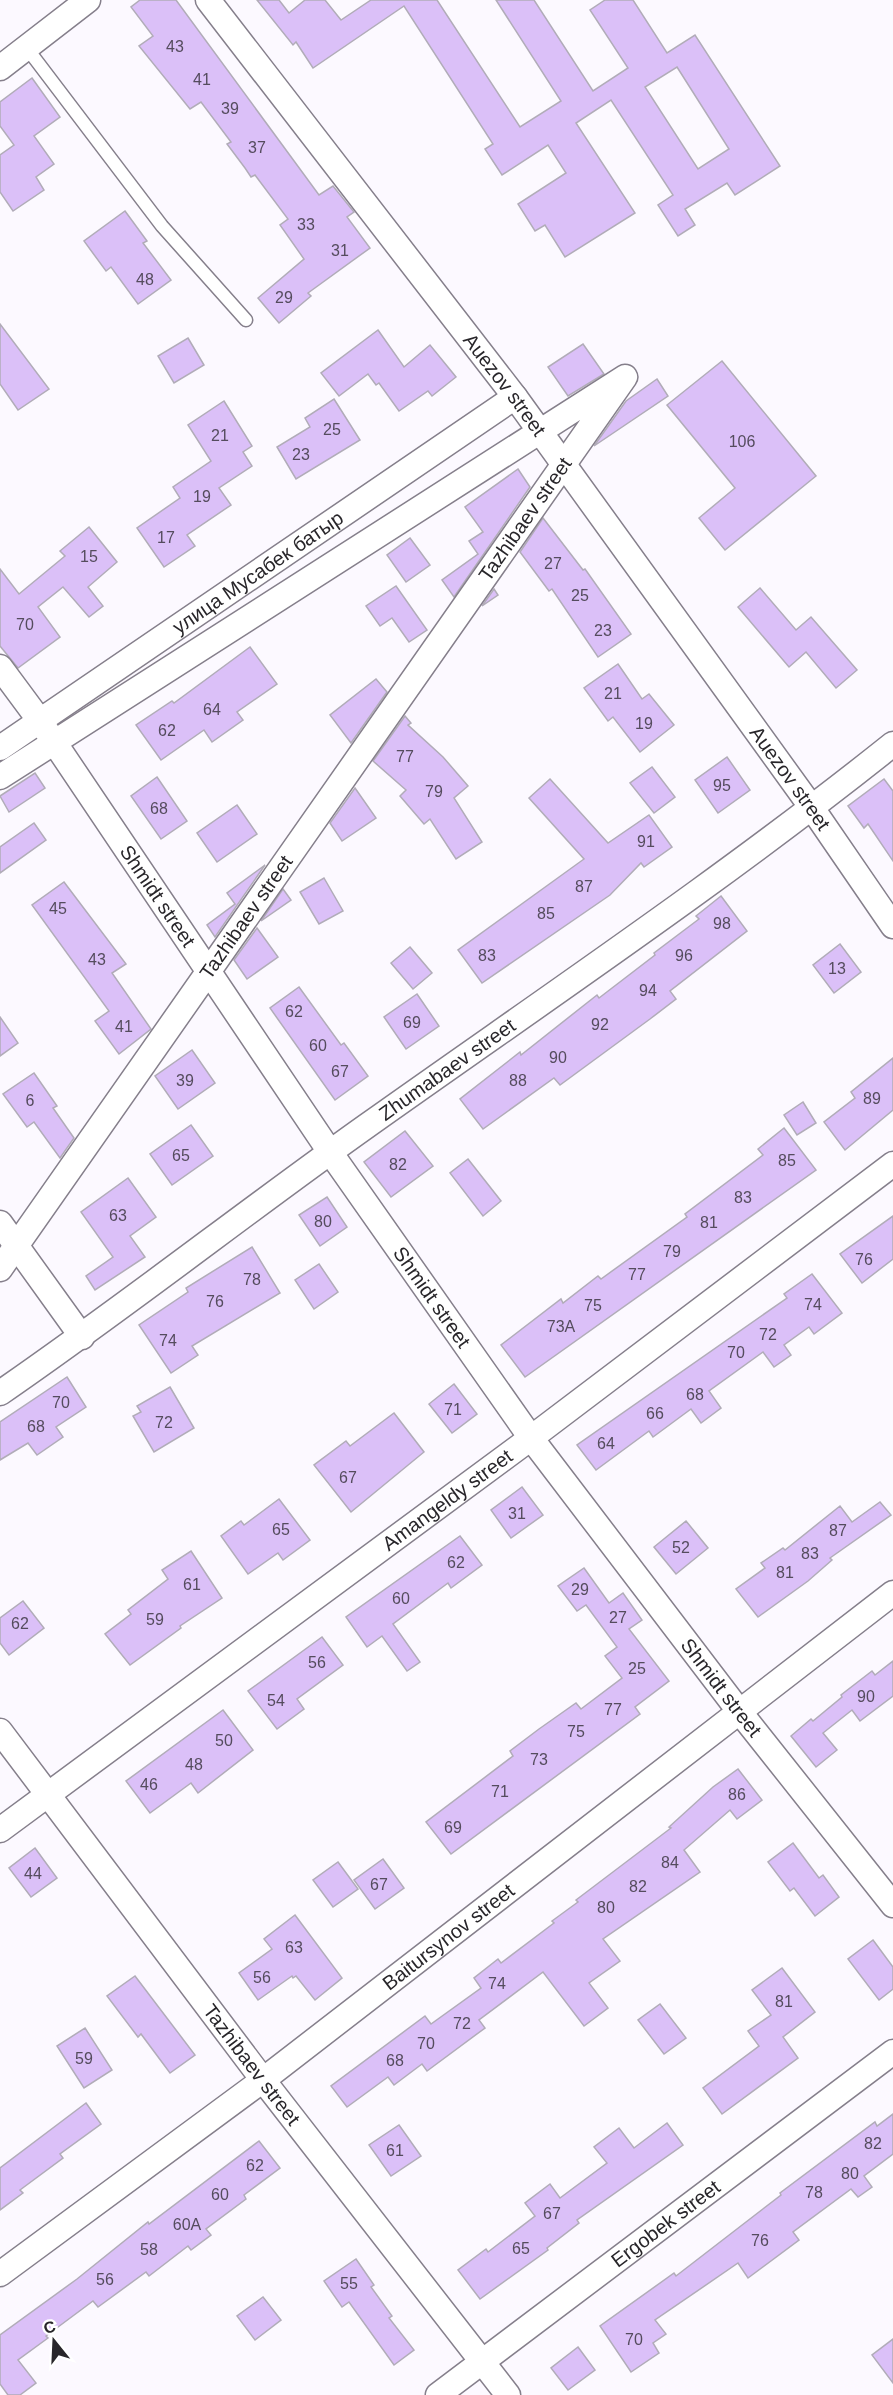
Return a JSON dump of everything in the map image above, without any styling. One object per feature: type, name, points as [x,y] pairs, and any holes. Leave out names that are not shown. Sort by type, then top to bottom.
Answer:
[{"type":"street","points":[[0,68],[88,0]]},
{"type":"street","name":"Auezov street","points":[[208,0],[515,397],[812,808],[893,926]]},
{"type":"street","name":"Tazhibaev street","points":[[0,777],[625,377],[0,1269]]},
{"type":"street","name":"улица Мусабек батыр","points":[[0,748],[515,397]]},
{"type":"street","name":"Shmidt street","points":[[0,667],[40,721],[330,1152],[531,1438],[739,1711],[893,1905]]},
{"type":"street","name":"Zhumabaev street","points":[[0,1393],[82,1337],[330,1152],[812,808],[893,744]]},
{"type":"street","name":"Amangeldy street","points":[[0,1830],[531,1438],[893,1164]]},
{"type":"street","points":[[0,1223],[82,1337]]},
{"type":"street","name":"Baitursynov street","points":[[0,2274],[263,2080],[893,1593]]},
{"type":"street","name":"Tazhibaev street","points":[[0,1731],[263,2080],[508,2395]]},
{"type":"street","name":"Ergobek street","points":[[438,2395],[893,2052]]},
{"type":"lane","points":[[26,47],[162,226],[246,320]]},
{"type":"building","points":[[140,0],[176,0],[319,195],[333,186],[354,212],[347,217],[370,248],[308,293],[311,296],[279,323],[258,298],[304,259],[280,225],[288,219],[255,175],[251,177],[227,144],[231,142],[201,102],[190,109],[139,46],[153,36],[131,7]]},
{"type":"building","points":[[257,0],[279,0],[289,13],[305,0],[325,0],[341,20],[371,0],[437,0],[520,127],[561,101],[496,0],[534,0],[593,91],[628,68],[590,10],[605,0],[633,0],[667,53],[695,35],[780,166],[735,195],[727,183],[685,209],[695,225],[678,236],[658,205],[673,195],[611,100],[576,123],[635,213],[565,257],[545,225],[535,231],[518,204],[566,173],[548,145],[502,175],[485,149],[493,144],[404,6],[313,68],[296,42],[293,45]],"holes":[[[677,67],[729,149],[698,169],[645,87]]]},
{"type":"building","points":[[32,78],[60,117],[34,136],[54,164],[36,177],[44,190],[13,211],[0,192],[0,155],[14,145],[0,126],[0,102]]},
{"type":"building","points":[[125,211],[147,241],[143,243],[171,280],[138,304],[111,267],[106,271],[84,241]]},
{"type":"building","points":[[0,324],[49,389],[18,410],[0,384]]},
{"type":"building","points":[[378,330],[404,367],[430,345],[456,377],[432,396],[428,391],[399,411],[379,383],[376,385],[368,374],[339,396],[321,373]]},
{"type":"building","points":[[188,338],[204,365],[174,383],[158,356]]},
{"type":"building","points":[[583,344],[604,374],[568,396],[548,367]]},
{"type":"building","points":[[722,361],[816,476],[725,550],[699,518],[735,488],[667,405]]},
{"type":"building","points":[[657,379],[668,396],[594,446],[626,401]]},
{"type":"building","points":[[334,399],[360,440],[296,479],[277,447],[310,427],[305,418]]},
{"type":"building","points":[[224,401],[252,446],[243,452],[252,466],[219,488],[231,505],[187,535],[195,546],[164,567],[137,528],[180,498],[173,487],[211,461],[188,425]]},
{"type":"building","points":[[518,469],[530,487],[454,597],[442,580],[478,554],[469,541],[483,532],[465,507]]},
{"type":"building","points":[[543,518],[583,570],[585,569],[631,634],[598,657],[552,589],[549,591],[520,552]]},
{"type":"building","points":[[89,527],[117,562],[88,587],[103,606],[89,617],[63,587],[38,607],[60,637],[18,668],[0,646],[0,569],[19,594],[65,556],[60,551]]},
{"type":"building","points":[[410,538],[430,565],[406,582],[387,555]]},
{"type":"building","points":[[396,586],[427,630],[409,642],[392,618],[380,626],[366,606]]},
{"type":"building","points":[[760,588],[796,630],[811,617],[857,670],[836,688],[806,652],[789,667],[738,607]]},
{"type":"building","points":[[494,589],[498,595],[482,606]]},
{"type":"building","points":[[250,647],[277,684],[237,712],[243,720],[212,742],[204,730],[161,760],[136,725],[172,701],[174,703]]},
{"type":"building","points":[[618,664],[642,699],[649,694],[674,725],[640,752],[613,717],[608,721],[584,688]]},
{"type":"building","points":[[376,679],[387,692],[351,743],[330,715]]},
{"type":"building","points":[[405,716],[411,723],[408,725],[443,757],[468,786],[454,798],[482,842],[456,859],[430,819],[424,824],[400,796],[406,790],[373,761]]},
{"type":"building","points":[[727,757],[750,790],[718,813],[695,780]]},
{"type":"building","points":[[652,767],[675,797],[654,813],[630,783]]},
{"type":"building","points":[[35,773],[45,788],[9,812],[0,796]]},
{"type":"building","points":[[157,777],[187,821],[161,839],[131,796]]},
{"type":"building","points":[[550,779],[608,843],[649,815],[672,847],[644,867],[641,863],[610,895],[482,983],[458,950],[584,859],[529,798]]},
{"type":"building","points":[[884,779],[893,791],[893,861],[868,824],[864,828],[848,806]]},
{"type":"building","points":[[355,788],[376,818],[342,841],[330,823]]},
{"type":"building","points":[[237,805],[257,834],[217,862],[197,833]]},
{"type":"building","points":[[34,823],[46,840],[0,873],[0,847]]},
{"type":"building","points":[[265,865],[215,937],[207,925],[235,904],[227,893]]},
{"type":"building","points":[[324,878],[343,911],[319,924],[300,892]]},
{"type":"building","points":[[64,882],[126,964],[112,973],[151,1029],[119,1054],[95,1021],[109,1011],[32,905]]},
{"type":"building","points":[[283,889],[291,900],[261,921]]},
{"type":"building","points":[[721,896],[747,931],[670,991],[676,999],[650,1019],[560,1085],[554,1078],[483,1129],[460,1099],[520,1052],[521,1055],[597,995],[599,998],[655,955],[654,953],[699,919],[696,916]]},
{"type":"building","points":[[257,928],[278,957],[247,979],[234,960]]},
{"type":"building","points":[[840,944],[861,972],[834,993],[813,965]]},
{"type":"building","points":[[410,947],[432,973],[413,989],[391,963]]},
{"type":"building","points":[[299,987],[341,1045],[344,1043],[368,1076],[335,1100],[270,1008]]},
{"type":"building","points":[[417,994],[439,1026],[406,1049],[384,1017]]},
{"type":"building","points":[[0,1017],[18,1043],[0,1056]]},
{"type":"building","points":[[192,1050],[215,1083],[178,1109],[155,1076]]},
{"type":"building","points":[[893,1058],[893,1110],[845,1150],[824,1122],[855,1098],[851,1092]]},
{"type":"building","points":[[34,1073],[57,1106],[53,1108],[74,1138],[60,1158],[34,1122],[27,1127],[3,1094]]},
{"type":"building","points":[[803,1102],[816,1123],[797,1135],[784,1115]]},
{"type":"building","points":[[191,1125],[213,1156],[172,1185],[150,1154]]},
{"type":"building","points":[[784,1128],[816,1170],[525,1377],[501,1345],[561,1299],[563,1303],[598,1276],[601,1279],[687,1217],[685,1214],[763,1155],[758,1149]]},
{"type":"building","points":[[405,1131],[433,1166],[391,1197],[364,1162]]},
{"type":"building","points":[[468,1159],[501,1201],[483,1216],[450,1173]]},
{"type":"building","points":[[128,1178],[156,1217],[130,1236],[145,1257],[95,1290],[86,1276],[113,1257],[81,1212]]},
{"type":"building","points":[[327,1197],[347,1227],[320,1246],[299,1215]]},
{"type":"building","points":[[893,1216],[893,1259],[862,1283],[840,1254]]},
{"type":"building","points":[[252,1247],[280,1293],[192,1346],[198,1355],[171,1373],[139,1325],[188,1292],[186,1288]]},
{"type":"building","points":[[319,1264],[338,1292],[314,1309],[295,1280]]},
{"type":"building","points":[[812,1274],[842,1313],[814,1334],[809,1327],[784,1345],[791,1355],[774,1367],[763,1352],[709,1391],[721,1408],[701,1423],[691,1409],[653,1437],[649,1431],[596,1470],[577,1445],[787,1298],[784,1294]]},
{"type":"building","points":[[67,1377],[86,1407],[56,1427],[63,1437],[37,1455],[28,1443],[0,1460],[0,1422]]},
{"type":"building","points":[[454,1384],[477,1414],[452,1433],[429,1404]]},
{"type":"building","points":[[170,1387],[194,1428],[154,1452],[133,1416],[141,1412],[137,1406]]},
{"type":"building","points":[[394,1413],[424,1452],[351,1512],[314,1465],[346,1441],[350,1446]]},
{"type":"building","points":[[522,1487],[543,1515],[511,1538],[491,1510]]},
{"type":"building","points":[[279,1499],[310,1540],[283,1560],[278,1553],[248,1574],[221,1536],[241,1521],[244,1525]]},
{"type":"building","points":[[880,1502],[891,1515],[830,1558],[832,1560],[808,1581],[758,1617],[736,1589],[765,1568],[761,1563],[783,1548],[785,1550],[840,1506],[852,1522]]},
{"type":"building","points":[[686,1521],[708,1548],[676,1574],[654,1547]]},
{"type":"building","points":[[460,1536],[482,1565],[451,1588],[448,1583],[393,1624],[420,1662],[407,1671],[382,1636],[367,1647],[346,1617]]},
{"type":"building","points":[[191,1551],[222,1598],[180,1626],[181,1628],[130,1665],[105,1634],[131,1614],[128,1610],[168,1579],[162,1570]]},
{"type":"building","points":[[584,1568],[609,1603],[623,1593],[642,1620],[629,1629],[669,1681],[635,1707],[640,1714],[451,1854],[426,1822],[513,1756],[510,1751],[539,1729],[576,1703],[581,1709],[622,1678],[605,1656],[617,1647],[586,1605],[577,1611],[558,1586]]},
{"type":"building","points":[[23,1601],[44,1628],[9,1655],[0,1643],[0,1618]]},
{"type":"building","points":[[322,1637],[343,1665],[297,1699],[304,1709],[277,1729],[248,1691]]},
{"type":"building","points":[[893,1661],[893,1696],[860,1721],[852,1710],[823,1733],[837,1750],[816,1767],[791,1736],[811,1719],[813,1721],[872,1671],[875,1675]]},
{"type":"building","points":[[223,1710],[253,1750],[198,1793],[191,1783],[150,1813],[126,1781]]},
{"type":"building","points":[[738,1769],[762,1800],[737,1819],[730,1810],[684,1850],[700,1872],[603,1939],[620,1961],[589,1983],[608,2008],[584,2026],[543,1972],[479,2020],[485,2028],[427,2071],[422,2064],[394,2085],[388,2077],[347,2107],[331,2086],[425,2016],[431,2024],[481,1988],[474,1978],[498,1959],[501,1963],[554,1923],[552,1921],[578,1902],[576,1900],[671,1828],[669,1827],[713,1787]]},
{"type":"building","points":[[793,1843],[819,1878],[823,1875],[839,1897],[815,1916],[794,1888],[790,1891],[768,1862]]},
{"type":"building","points":[[35,1848],[57,1878],[31,1897],[9,1868]]},
{"type":"building","points":[[383,1859],[404,1888],[375,1909],[354,1880]]},
{"type":"building","points":[[338,1862],[358,1889],[333,1907],[313,1880]]},
{"type":"building","points":[[295,1915],[342,1978],[315,2000],[296,1976],[293,1978],[292,1976],[258,2000],[239,1973],[272,1949],[264,1939]]},
{"type":"building","points":[[873,1940],[893,1967],[893,1989],[879,2000],[848,1959]]},
{"type":"building","points":[[782,1968],[815,2012],[783,2037],[798,2058],[722,2114],[703,2088],[759,2046],[748,2031],[771,2015],[752,1990]]},
{"type":"building","points":[[135,1976],[195,2055],[170,2073],[141,2034],[138,2037],[107,1996]]},
{"type":"building","points":[[660,2004],[686,2038],[664,2054],[638,2020]]},
{"type":"building","points":[[85,2028],[112,2070],[84,2088],[57,2046]]},
{"type":"building","points":[[86,2103],[101,2124],[60,2154],[63,2158],[20,2190],[23,2193],[0,2210],[0,2168]]},
{"type":"building","points":[[893,2114],[893,2154],[864,2176],[872,2187],[858,2197],[851,2189],[793,2232],[799,2240],[748,2278],[738,2263],[655,2320],[666,2334],[653,2343],[659,2353],[631,2372],[600,2326],[674,2273],[676,2276],[781,2195],[780,2193],[875,2122],[877,2126]]},
{"type":"building","points":[[667,2123],[683,2145],[577,2220],[579,2223],[547,2248],[548,2250],[480,2299],[458,2270],[486,2249],[488,2252],[535,2216],[525,2203],[550,2184],[560,2198],[607,2163],[594,2147],[619,2128],[634,2148]]},
{"type":"building","points":[[399,2125],[421,2156],[391,2176],[369,2145]]},
{"type":"building","points":[[259,2141],[280,2168],[244,2195],[246,2199],[206,2229],[211,2235],[191,2250],[188,2246],[149,2276],[146,2272],[98,2307],[93,2301],[46,2336],[48,2338],[18,2360],[36,2383],[20,2395],[8,2395],[0,2384],[0,2335]]},
{"type":"building","points":[[356,2259],[374,2285],[371,2287],[392,2316],[389,2318],[414,2350],[394,2365],[349,2302],[342,2307],[324,2281]]},
{"type":"building","points":[[263,2297],[281,2320],[255,2340],[237,2316]]},
{"type":"building","points":[[893,2339],[893,2383],[872,2355]]},
{"type":"building","points":[[578,2347],[595,2370],[568,2390],[551,2368]]}]
